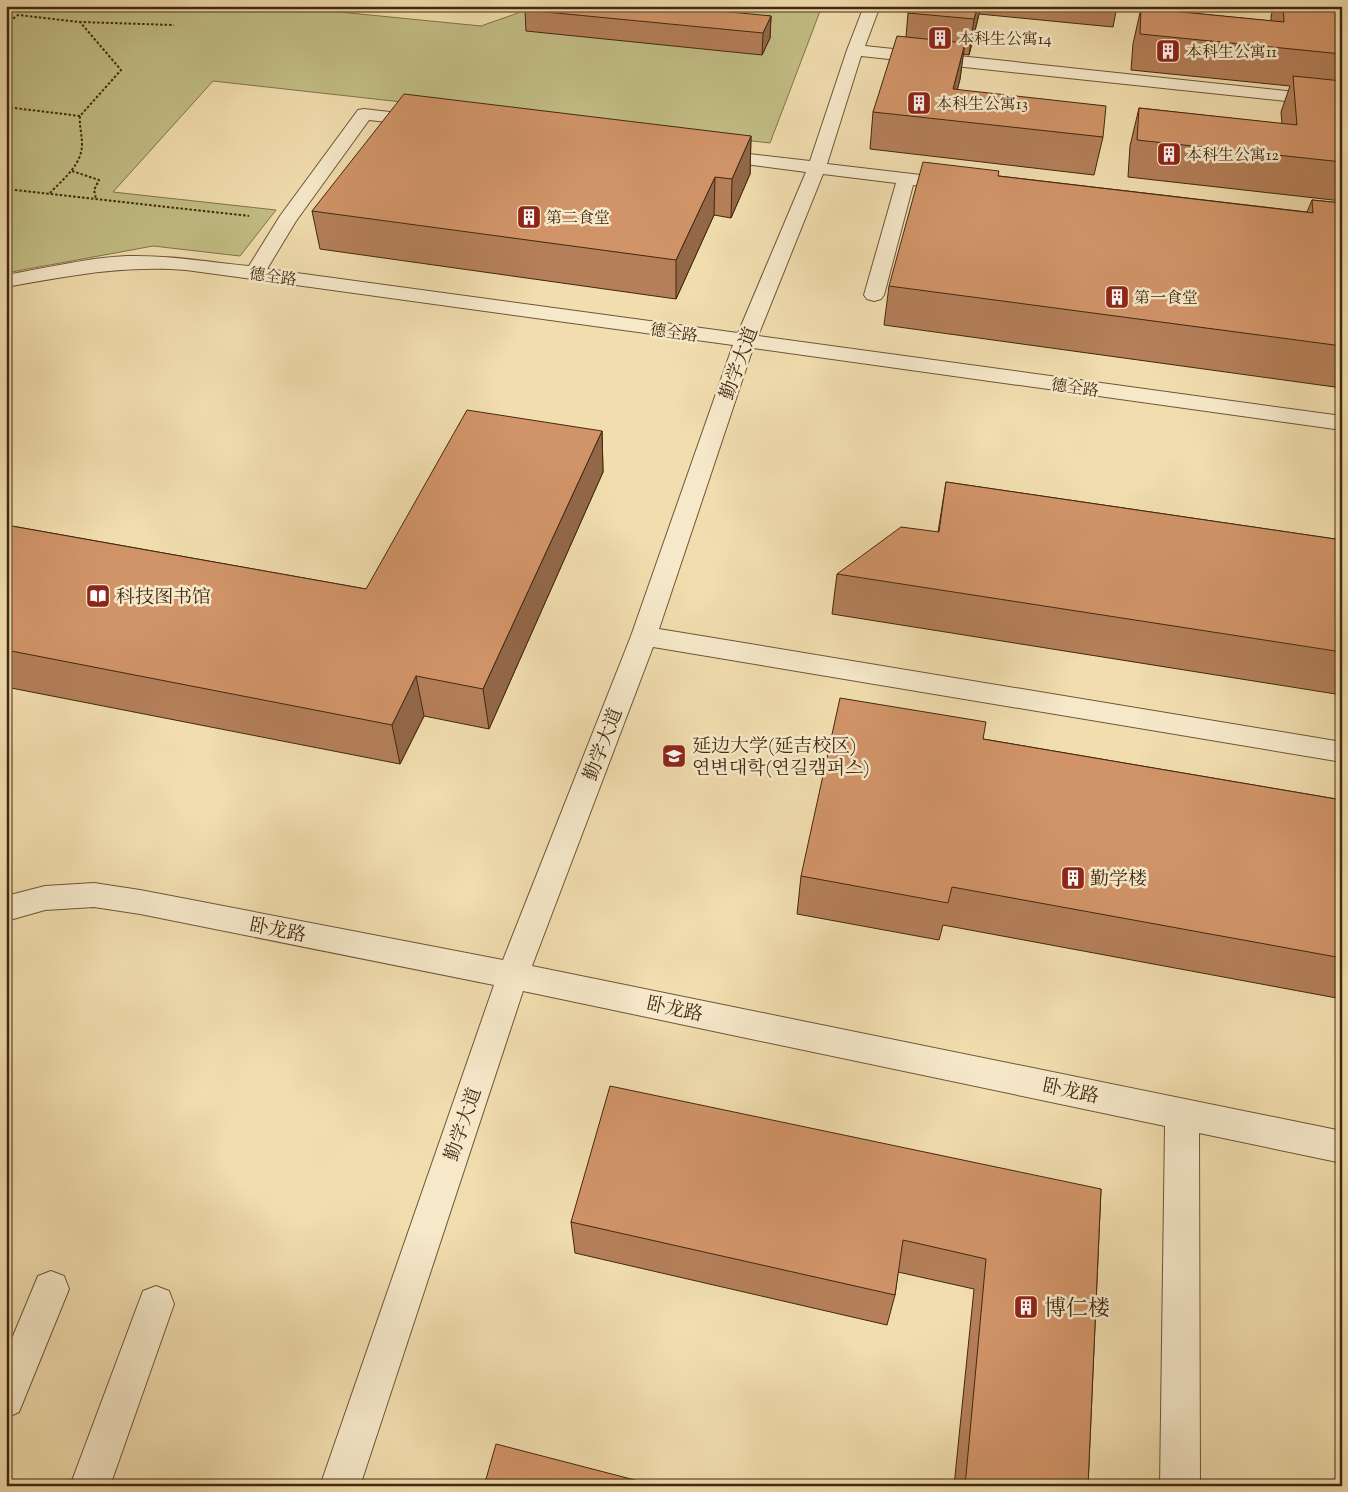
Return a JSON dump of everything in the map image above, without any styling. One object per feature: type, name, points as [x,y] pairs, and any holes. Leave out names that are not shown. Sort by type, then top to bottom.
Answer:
[{"type":"lane","name":"勤学大道","points":[[340,1486],[513,975],[644,636],[744,341],[818,167],[872,6]]},
{"type":"lane","points":[[856,50],[1342,102]]},
{"type":"lane","points":[[255,273],[287,220],[364,114],[443,123]]},
{"type":"lane","points":[[699,153],[976,187]]},
{"type":"lane","points":[[874,295],[906,179]]},
{"type":"lane","name":"德全路","points":[[6,281],[100,264],[144,262],[255,273],[1342,423]]},
{"type":"lane","points":[[644,636],[1342,752]]},
{"type":"lane","name":"卧龙路","points":[[6,909],[45,898],[94,896],[140,902],[513,975],[1342,1146]]},
{"type":"lane","points":[[1180,1486],[1182,1113]]},
{"type":"lane","points":[[6,1399],[51,1289]]},
{"type":"lane","points":[[90,1486],[156,1304]]},
{"type":"path","points":[[6,24],[18,15],[80,22],[174,26]]},
{"type":"path","points":[[49,194],[72,171],[82,156],[82,138],[78,122],[80,116],[121,70],[80,22]]},
{"type":"path","points":[[6,107],[80,116]]},
{"type":"path","points":[[72,171],[99,180],[94,190],[96,199]]},
{"type":"path","points":[[6,189],[287,220]]},
{"type":"shaded area","points":[[13,6],[279,6],[481,26],[518,13],[523,6],[822,6],[770,143],[213,81],[113,192],[276,210],[240,256],[153,246],[6,273],[6,15]]},
{"type":"building","points":[[527,6],[669,6],[771,16],[763,33],[525,10]]},
{"type":"building","points":[[910,6],[978,6],[974,19],[908,13]]},
{"type":"building","points":[[1283,6],[1342,6],[1342,54],[1140,34],[1141,8],[1284,22]]},
{"type":"building","points":[[897,36],[965,43],[953,89],[1106,106],[1103,137],[873,112]]},
{"type":"building","points":[[1293,76],[1342,81],[1342,162],[1137,140],[1139,108],[1297,125]]},
{"type":"building","name":"第二食堂","points":[[404,94],[751,136],[732,179],[715,177],[676,260],[312,211]]},
{"type":"building","name":"第一食堂","points":[[923,162],[999,171],[998,176],[1313,213],[1312,200],[1342,203],[1342,346],[889,286]]},
{"type":"building","name":"科技图书馆","points":[[467,410],[602,431],[483,689],[416,676],[392,725],[6,650],[6,525],[366,589]]},
{"type":"building","points":[[946,482],[1342,540],[1342,652],[837,574],[901,527],[939,532]]},
{"type":"building","name":"勤学楼","points":[[840,698],[986,722],[983,739],[1342,800],[1342,958],[952,887],[948,903],[801,876]]},
{"type":"building","name":"博仁楼","points":[[610,1086],[1101,1189],[1088,1486],[965,1486],[986,1259],[903,1240],[895,1295],[571,1222]]},
{"type":"building","points":[[496,1444],[658,1486],[484,1486]]},
{"type":"place","name":"本科生公寓14","points":[[940,38]]},
{"type":"place","name":"本科生公寓11","points":[[1168,51]]},
{"type":"place","name":"本科生公寓13","points":[[919,103]]},
{"type":"place","name":"本科生公寓12","points":[[1169,154]]},
{"type":"place","name":"第二食堂","points":[[529,217]]},
{"type":"place","name":"第一食堂","points":[[1117,297]]},
{"type":"place","name":"科技图书馆","points":[[98,596]]},
{"type":"place","name":"延边大学(延吉校区) 연변대학(연길캠퍼스)","points":[[674,756]]},
{"type":"place","name":"勤学楼","points":[[1073,878]]},
{"type":"place","name":"博仁楼","points":[[1026,1307]]}]
